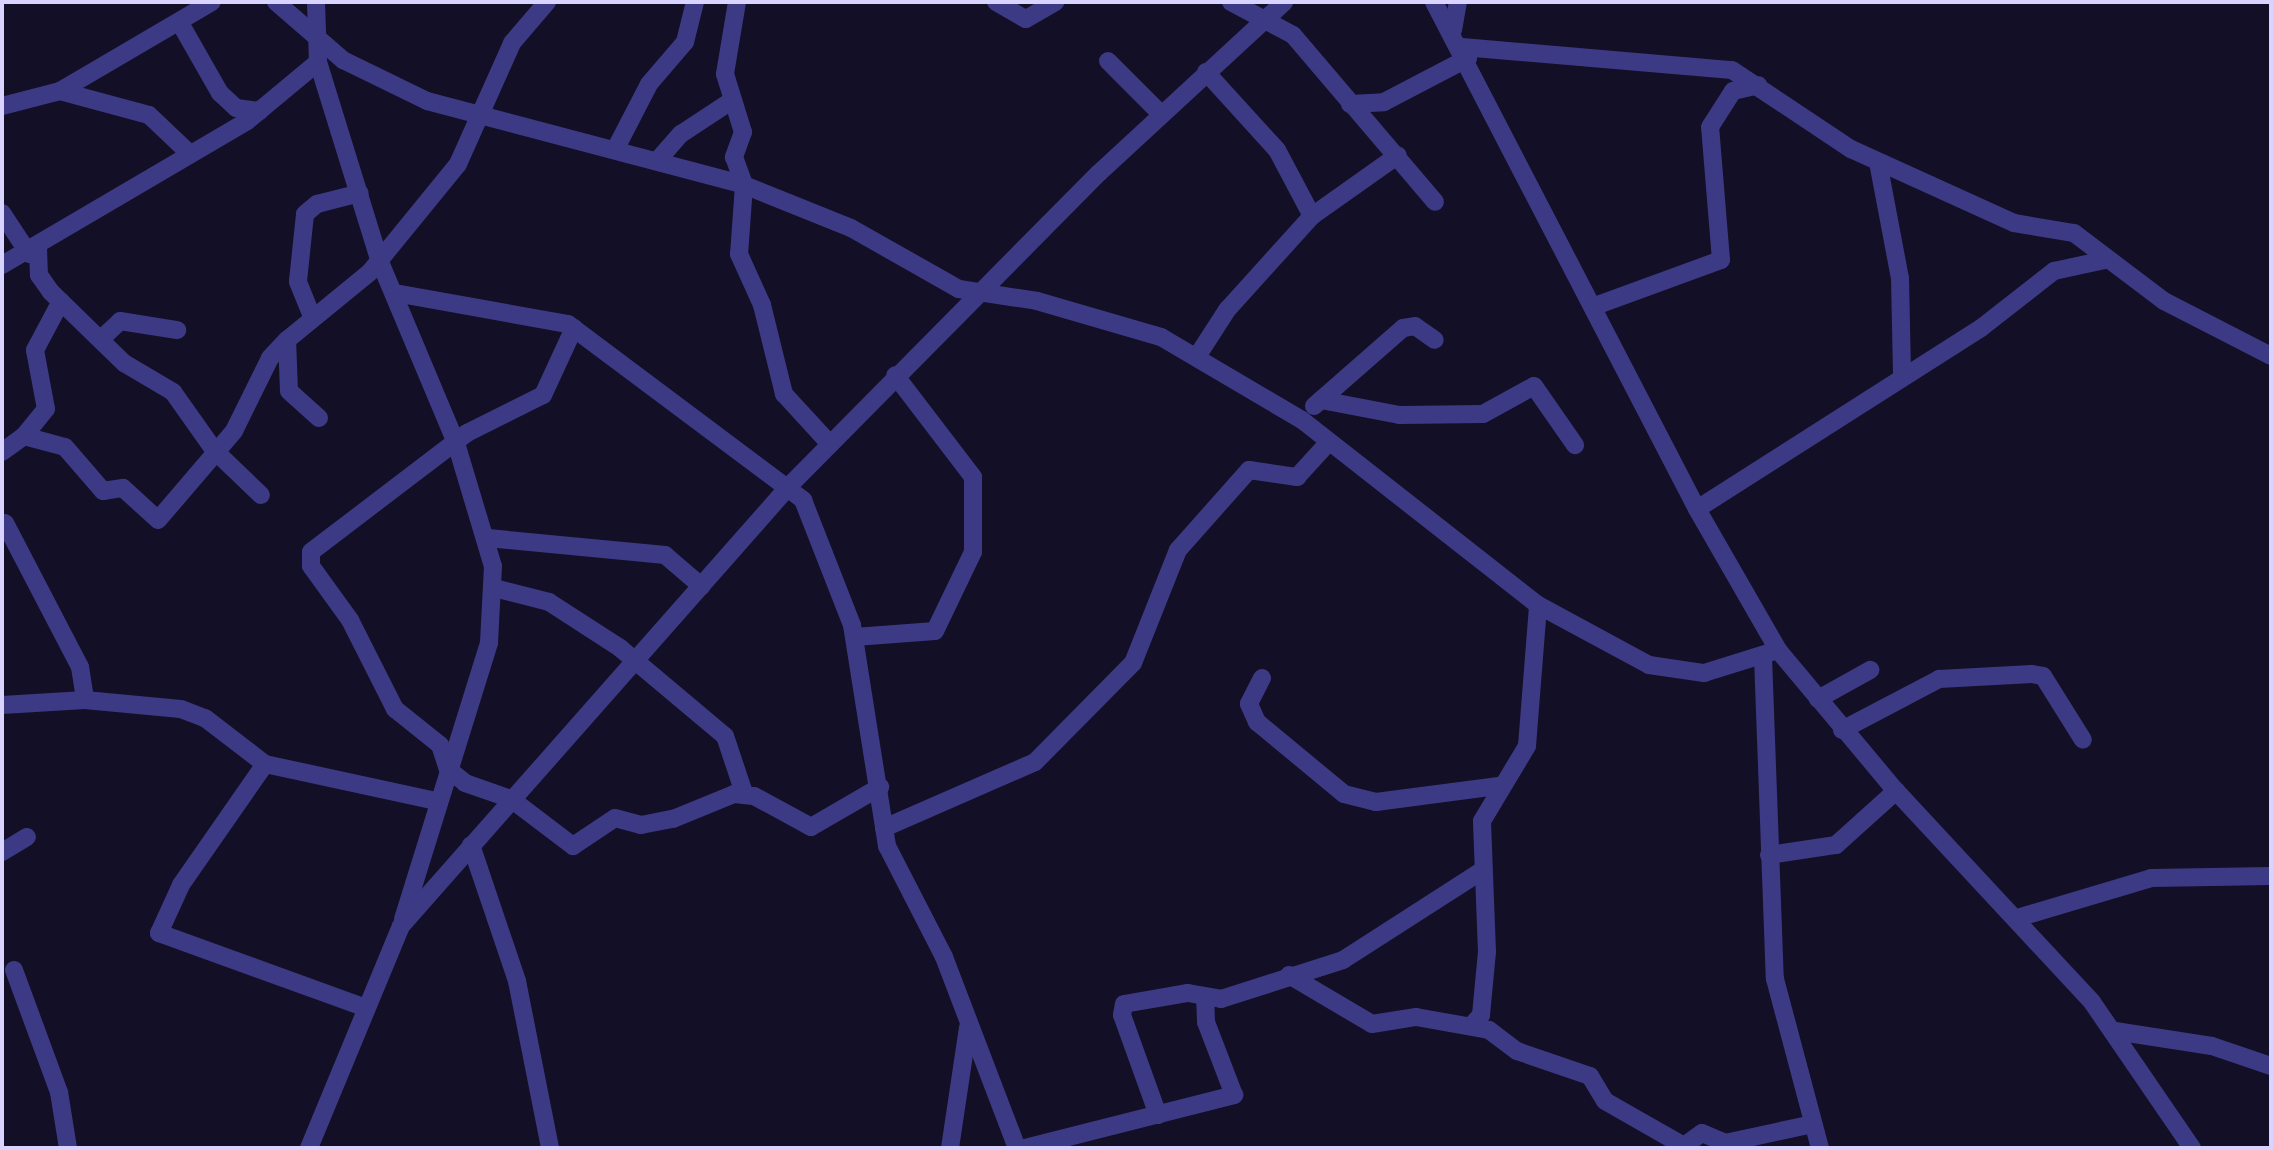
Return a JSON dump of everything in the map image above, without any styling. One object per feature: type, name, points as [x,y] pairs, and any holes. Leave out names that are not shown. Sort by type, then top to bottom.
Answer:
[{"type":"street","points":[[2,106],[60,91],[212,2]]},
{"type":"street","points":[[276,2],[317,40],[381,81],[478,114],[616,148],[744,185],[851,228],[939,281],[1115,322],[1198,355],[1302,420],[1538,605],[1676,673],[1770,653]]},
{"type":"street","points":[[309,1148],[363,1007],[401,926],[436,801],[489,643],[494,588],[488,538],[456,443],[380,262],[318,62],[316,2]]},
{"type":"street","points":[[24,436],[73,452],[103,491],[123,488],[154,520],[214,450],[287,340],[311,314],[380,262],[458,164],[512,43],[547,2]]},
{"type":"street","points":[[616,148],[649,84],[685,42],[695,2]]},
{"type":"street","points":[[737,2],[725,74],[743,132],[734,157],[744,185],[739,254],[762,305],[779,381],[830,444]]},
{"type":"street","points":[[996,2],[1026,19],[1056,2]]},
{"type":"street","points":[[1231,2],[1261,22],[1293,35],[1435,202]]},
{"type":"street","points":[[401,926],[790,485],[895,375],[1161,114],[1284,2]]},
{"type":"street","points":[[1434,2],[1465,52],[1770,653],[1818,699],[1896,791],[2017,918],[2115,1031],[2192,1148]]},
{"type":"street","points":[[1453,30],[1458,2]]},
{"type":"street","points":[[180,23],[220,93],[236,108],[260,111]]},
{"type":"street","points":[[1350,104],[1384,102],[1465,52],[1711,64],[1758,85],[1801,121],[1878,162],[2014,223],[2074,233],[2105,260],[2181,311],[2271,356]]},
{"type":"street","points":[[1108,61],[1161,114]]},
{"type":"street","points":[[2,265],[33,251],[188,152],[260,111],[318,62]]},
{"type":"street","points":[[1206,72],[1277,150],[1312,216]]},
{"type":"street","points":[[1595,306],[1721,260],[1710,127],[1733,91],[1758,85]]},
{"type":"street","points":[[60,91],[149,115],[188,152]]},
{"type":"street","points":[[658,160],[681,134],[731,101]]},
{"type":"street","points":[[1198,355],[1227,310],[1312,216],[1398,155]]},
{"type":"street","points":[[1878,162],[1900,278],[1902,373]]},
{"type":"street","points":[[311,314],[298,281],[305,214],[317,204],[360,193]]},
{"type":"street","points":[[2,213],[33,251],[39,275],[61,301],[124,363],[173,392],[214,450],[261,495]]},
{"type":"street","points":[[1697,509],[1902,373],[1981,328],[2054,271],[2105,260]]},
{"type":"street","points":[[395,293],[574,328],[790,485],[821,531],[855,637],[884,828],[969,1025],[1017,1148]]},
{"type":"street","points":[[2,452],[24,436],[46,409],[35,350],[61,301]]},
{"type":"street","points":[[101,339],[120,321],[177,330]]},
{"type":"street","points":[[1302,420],[1403,328],[1415,326],[1435,340]]},
{"type":"street","points":[[574,328],[549,390],[456,443],[321,539],[309,559],[395,709],[440,745],[448,769],[477,790],[511,799],[573,846],[615,818],[645,824],[744,793],[811,827],[880,787]]},
{"type":"street","points":[[287,340],[289,391],[319,418]]},
{"type":"street","points":[[855,637],[935,631],[973,552],[973,477],[895,375]]},
{"type":"street","points":[[1321,400],[1400,415],[1483,414],[1534,386],[1575,445]]},
{"type":"street","points":[[884,828],[1035,762],[1133,663],[1178,550],[1249,470],[1297,477],[1329,442]]},
{"type":"street","points":[[3,522],[80,667],[85,700]]},
{"type":"street","points":[[488,538],[665,555],[701,586]]},
{"type":"street","points":[[494,588],[549,602],[634,661],[725,736],[744,793]]},
{"type":"street","points":[[1473,1024],[1481,1015],[1487,952],[1480,872],[1482,821],[1497,786],[1529,737],[1538,605]]},
{"type":"street","points":[[1770,653],[1769,855],[1775,979],[1820,1148]]},
{"type":"street","points":[[1818,699],[1870,670]]},
{"type":"street","points":[[1842,730],[1950,676],[2032,674],[2043,676],[2083,740]]},
{"type":"street","points":[[1262,678],[1249,704],[1257,722],[1344,794],[1376,802],[1497,786]]},
{"type":"street","points":[[2,705],[85,700],[190,712],[265,764],[436,801]]},
{"type":"street","points":[[265,764],[181,885],[159,933],[363,1007]]},
{"type":"street","points":[[1769,855],[1836,845],[1896,791]]},
{"type":"street","points":[[2,852],[27,837]]},
{"type":"street","points":[[471,845],[517,981],[550,1148]]},
{"type":"street","points":[[1158,1115],[1121,1009],[1168,995],[1205,998],[1343,960],[1480,872]]},
{"type":"street","points":[[2017,918],[2151,878],[2271,876]]},
{"type":"street","points":[[14,970],[59,1092],[68,1148]]},
{"type":"street","points":[[1289,975],[1372,1024],[1411,1017],[1473,1024],[1517,1051],[1585,1073],[1605,1101],[1684,1146],[1702,1133],[1725,1143],[1813,1124]]},
{"type":"street","points":[[1025,1148],[1234,1095],[1206,1022],[1205,998]]},
{"type":"street","points":[[950,1148],[969,1025]]},
{"type":"street","points":[[2115,1031],[2212,1046],[2271,1066]]}]
